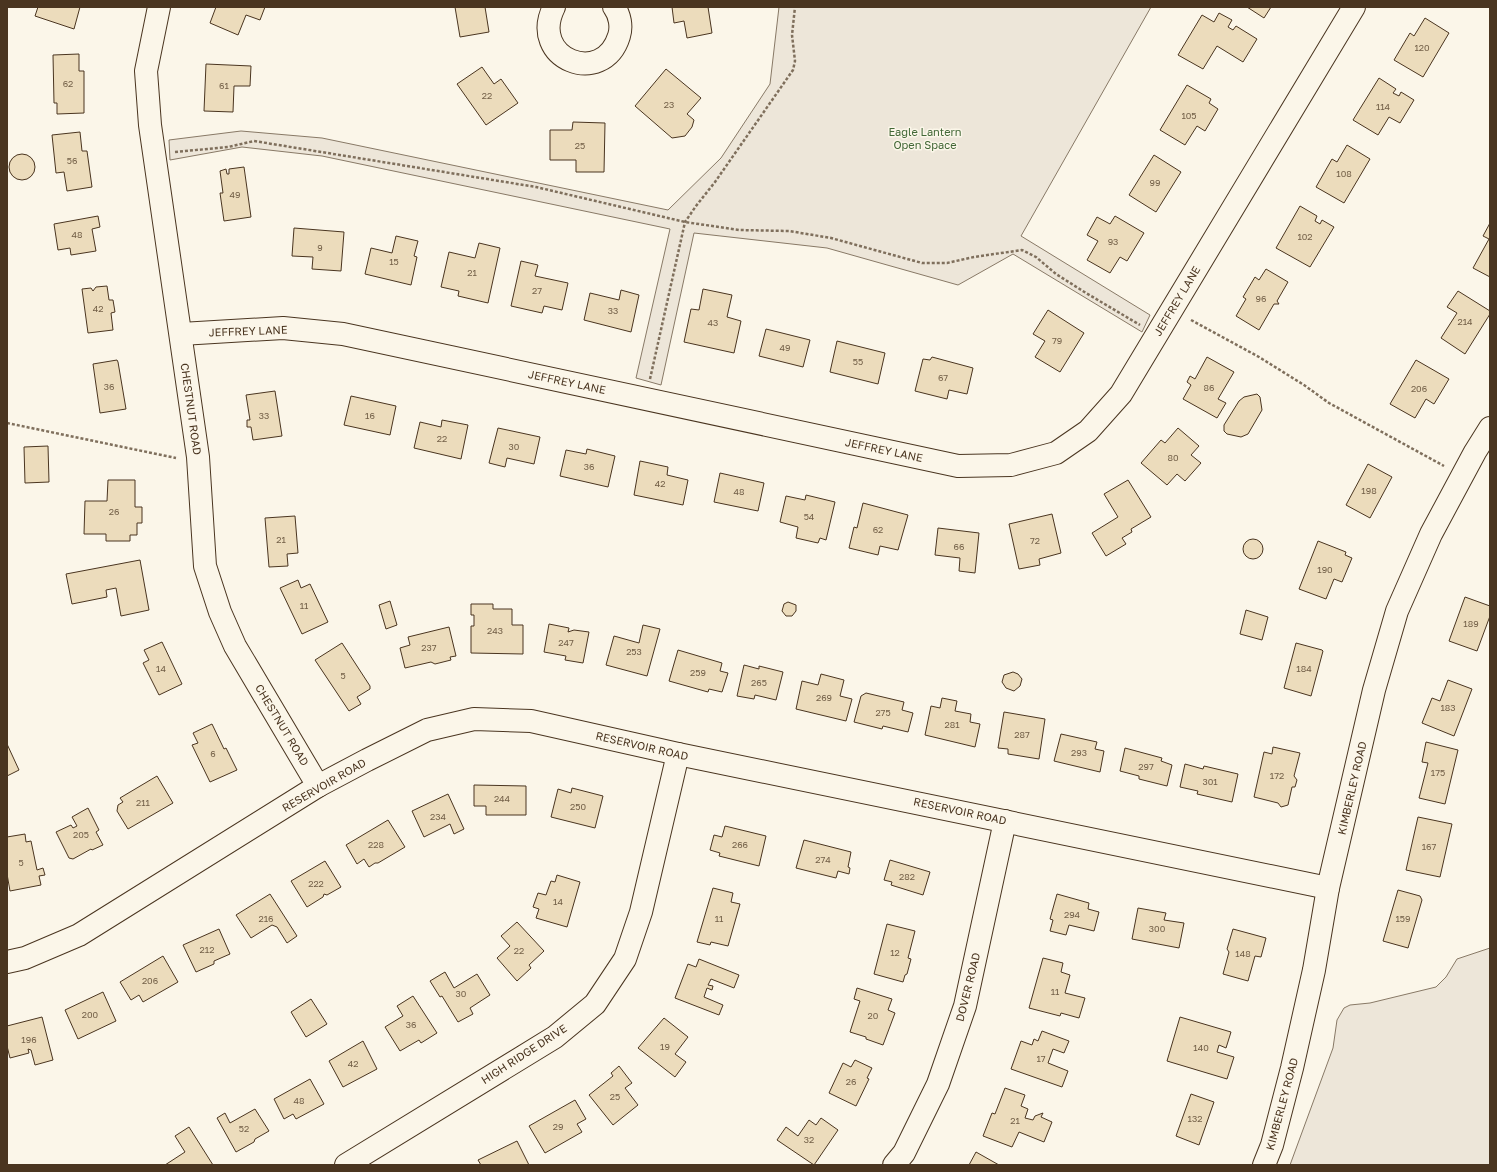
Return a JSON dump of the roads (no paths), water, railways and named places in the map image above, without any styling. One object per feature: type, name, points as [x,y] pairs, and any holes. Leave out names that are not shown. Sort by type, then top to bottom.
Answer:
[{"type":"street","name":"CHESTNUT ROAD","points":[[159,7],[146,71],[150,125],[181,334],[198,463],[205,566],[220,612],[235,646],[318,786]]},
{"type":"street","points":[[554,7],[548,28],[550,40],[556,50],[564,58],[575,63],[587,64],[599,61],[609,54],[617,44],[620,33],[620,21],[614,7]]},
{"type":"street","name":"JEFFREY LANE","points":[[181,334],[284,328],[343,334],[958,466],[1011,465],[1056,453],[1088,432],[1121,394],[1354,7]]},
{"type":"street","name":"KIMBERLEY ROAD","points":[[1264,1165],[1272,1145],[1292,1068],[1314,970],[1328,888],[1374,690],[1397,611],[1431,534],[1490,428]]},
{"type":"street","name":"RESERVOIR ROAD","points":[[7,962],[25,958],[79,935],[318,786],[427,730],[474,719],[531,721],[678,754],[1005,820],[1328,888]]},
{"type":"street","name":"HIGH RIDGE DRIVE","points":[[346,1165],[555,1036],[595,1004],[625,959],[641,912],[678,754]]},
{"type":"street","name":"DOVER ROAD","points":[[894,1165],[904,1153],[938,1084],[965,1006],[1005,820]]},
{"type":"park label","name":"Eagle Lantern Open Space","points":[[925,138]]}]
